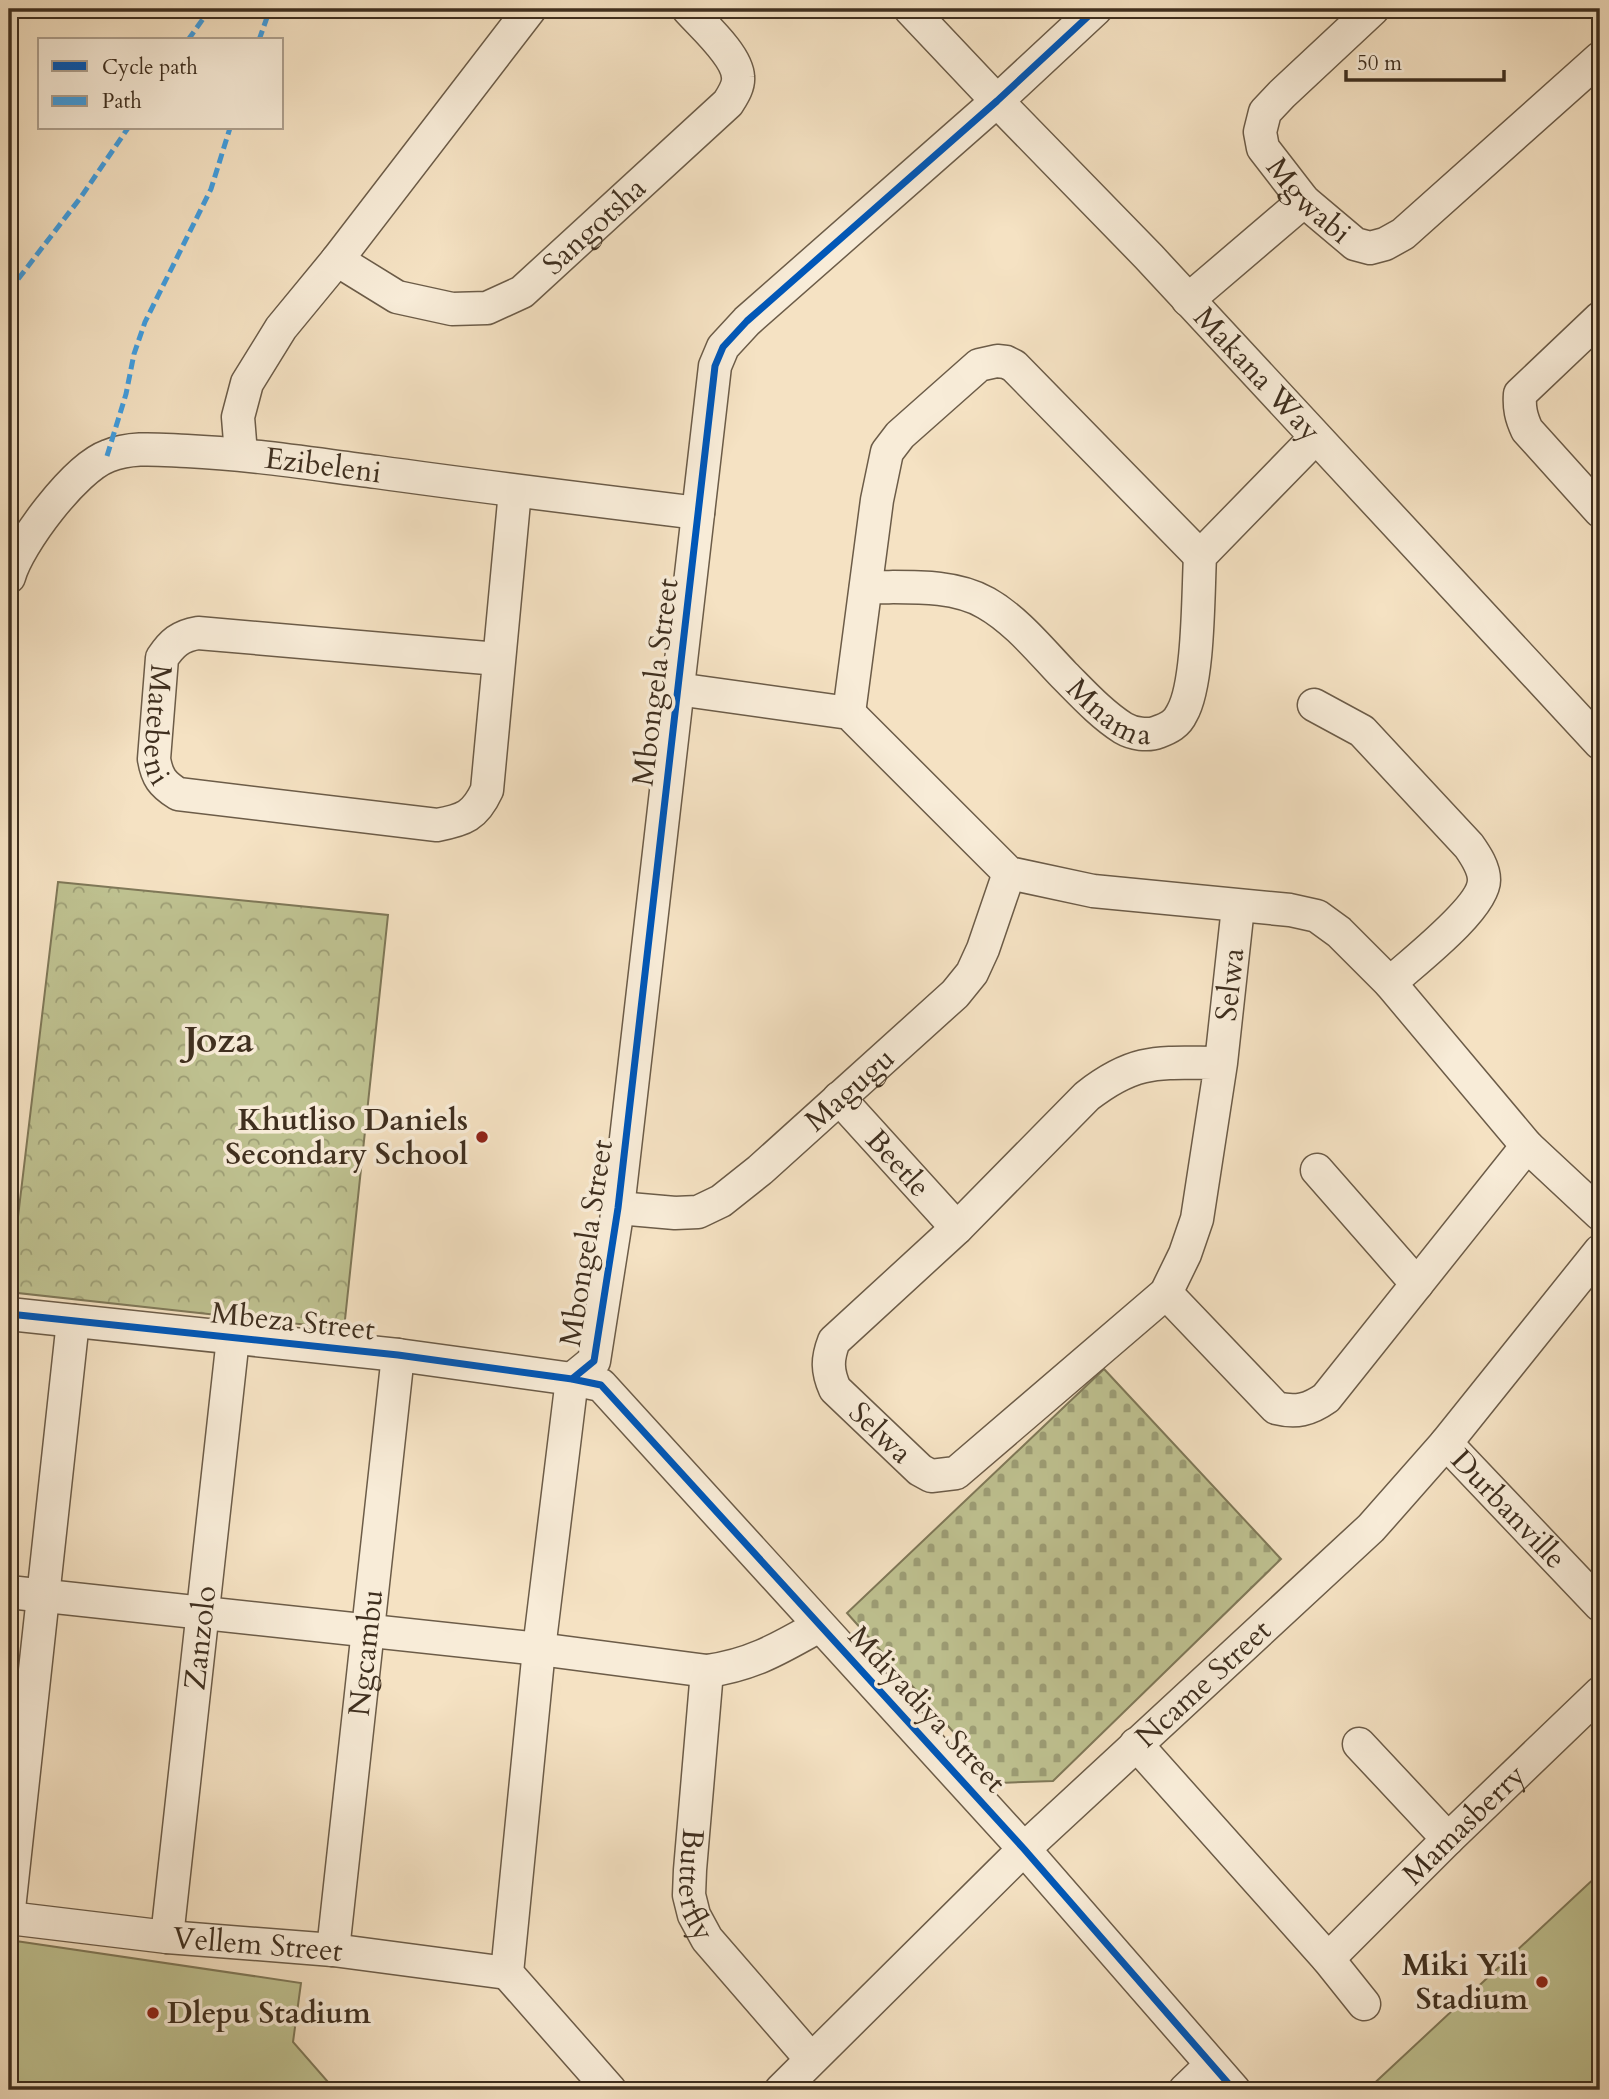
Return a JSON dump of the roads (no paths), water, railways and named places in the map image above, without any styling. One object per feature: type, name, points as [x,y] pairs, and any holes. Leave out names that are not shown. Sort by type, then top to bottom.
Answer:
[{"type":"street","points":[[240,454],[238,417],[247,383],[281,328],[337,260],[530,9]]},
{"type":"street","name":"Sangotsha","points":[[337,260],[397,297],[452,309],[487,308],[522,292],[728,103],[736,91],[738,76],[731,57],[688,9]]},
{"type":"street","name":"Makana Way","points":[[911,9],[1188,300],[1600,743]]},
{"type":"street","name":"Mbongela Street","points":[[572,1378],[594,1361],[618,1208],[715,366],[723,346],[747,321],[997,102],[1096,9]]},
{"type":"street","name":"Mgwabi","points":[[1373,9],[1265,112],[1261,132],[1263,148],[1304,201],[1355,244],[1370,248],[1385,244],[1403,234],[1600,58]]},
{"type":"street","points":[[1188,300],[1304,201]]},
{"type":"street","points":[[1600,318],[1520,394],[1519,405],[1520,417],[1527,430],[1600,511]]},
{"type":"street","points":[[849,713],[877,500],[887,452],[900,435],[979,365],[996,361],[1014,366],[1200,556],[1315,438]]},
{"type":"street","name":"Ezibeleni","points":[[9,577],[19,541],[84,470],[107,456],[138,448],[240,454],[698,513]]},
{"type":"street","name":"Matebeni","points":[[498,659],[198,633],[183,636],[171,645],[162,658],[156,775],[164,785],[178,794],[437,825],[460,820],[478,808],[486,790],[515,491]]},
{"type":"street","name":"Mnama","points":[[866,587],[934,589],[962,593],[986,603],[1014,624],[1100,710],[1125,730],[1149,736],[1171,728],[1183,713],[1189,693],[1200,556]]},
{"type":"street","points":[[677,689],[849,713],[1009,873],[1093,891],[1290,910],[1317,916],[1339,932],[1390,983],[1527,1146],[1600,1214]]},
{"type":"street","points":[[1314,705],[1362,731],[1469,846],[1480,864],[1484,880],[1480,897],[1469,912],[1390,983]]},
{"type":"street","name":"Magugu","points":[[618,1208],[675,1213],[698,1212],[721,1201],[760,1170],[955,994],[972,973],[983,949],[1009,873]]},
{"type":"street","name":"Selwa","points":[[1221,1063],[1155,1063],[1111,1077],[1087,1096],[957,1228],[834,1340],[828,1358],[829,1375],[835,1389],[920,1470],[931,1476],[956,1473],[1166,1293],[1185,1254],[1197,1219],[1221,1063],[1238,907]]},
{"type":"street","name":"Beetle","points":[[839,1098],[957,1228]]},
{"type":"street","points":[[1166,1293],[1276,1408],[1300,1411],[1312,1408],[1326,1398],[1527,1146]]},
{"type":"street","points":[[1317,1170],[1417,1284]]},
{"type":"street","name":"Ncame Street","points":[[781,2090],[1024,1849],[1371,1528],[1446,1443],[1600,1251]]},
{"type":"street","name":"Mbeza Street","points":[[9,1314],[398,1355],[572,1378]]},
{"type":"street","points":[[9,1909],[73,1321]]},
{"type":"street","name":"Zanzolo","points":[[167,1937],[233,1338]]},
{"type":"street","name":"Ngcambu","points":[[333,1950],[398,1355]]},
{"type":"street","points":[[572,1378],[538,1649],[507,1973],[610,2090]]},
{"type":"street","name":"Mdiyadiya Street","points":[[572,1378],[601,1385],[1024,1849],[1234,2090]]},
{"type":"street","name":"Durbanville","points":[[1446,1443],[1600,1605]]},
{"type":"street","points":[[9,1592],[538,1649],[706,1671],[734,1668],[769,1654],[819,1626]]},
{"type":"street","name":"Butterfly","points":[[706,1671],[690,1870],[689,1895],[694,1915],[707,1939],[811,2059]]},
{"type":"street","name":"Mamasberry","points":[[1328,1959],[1600,1693]]},
{"type":"street","points":[[1136,1744],[1328,1959],[1364,2004]]},
{"type":"street","points":[[1359,1744],[1448,1839]]},
{"type":"street","name":"Vellem Street","points":[[9,1918],[167,1937],[333,1950],[507,1973]]},
{"type":"street","points":[[1185,2090],[1211,2065]]},
{"type":"place","name":"Khutliso Daniels Secondary School","points":[[482,1137]]},
{"type":"place","name":"Miki Yili Stadium","points":[[1542,1982]]},
{"type":"place","name":"Dlepu Stadium","points":[[153,2013]]},
{"type":"district","name":"Joza","points":[[219,1039]]}]
